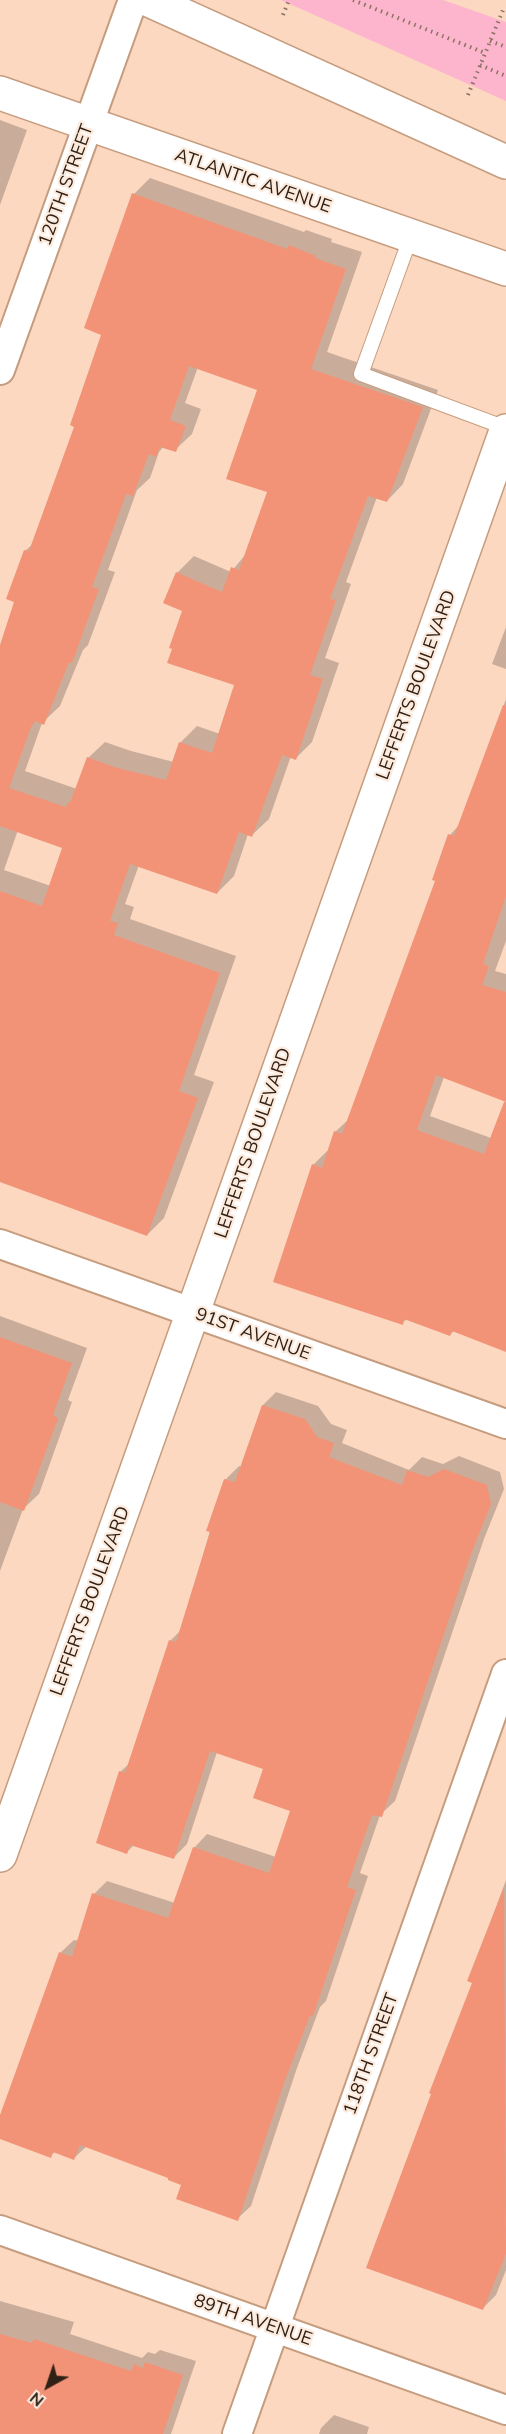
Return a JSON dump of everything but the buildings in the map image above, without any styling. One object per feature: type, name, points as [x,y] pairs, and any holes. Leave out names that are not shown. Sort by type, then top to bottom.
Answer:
[{"type":"street","name":"120TH STREET","points":[[0,370],[133,0]]},
{"type":"street","points":[[149,0],[506,162]]},
{"type":"street","name":"ATLANTIC AVENUE","points":[[0,93],[506,269]]},
{"type":"street","name":"LEFFERTS BOULEVARD","points":[[0,1855],[505,437]]},
{"type":"street","name":"91ST AVENUE","points":[[0,1244],[506,1424]]},
{"type":"street","name":"118TH STREET","points":[[237,2434],[506,1674]]},
{"type":"street","name":"89TH AVENUE","points":[[0,2230],[506,2410]]},
{"type":"lane","points":[[411,235],[361,374],[505,437]]},
{"type":"path","points":[[283,15],[289,0]]},
{"type":"path","points":[[353,0],[485,53]]},
{"type":"path","points":[[468,95],[503,10]]},
{"type":"path","points":[[490,41],[506,47]]},
{"type":"path","points":[[480,65],[506,76]]},
{"type":"shaded area","points":[[281,0],[443,0],[506,22],[506,101]]}]
